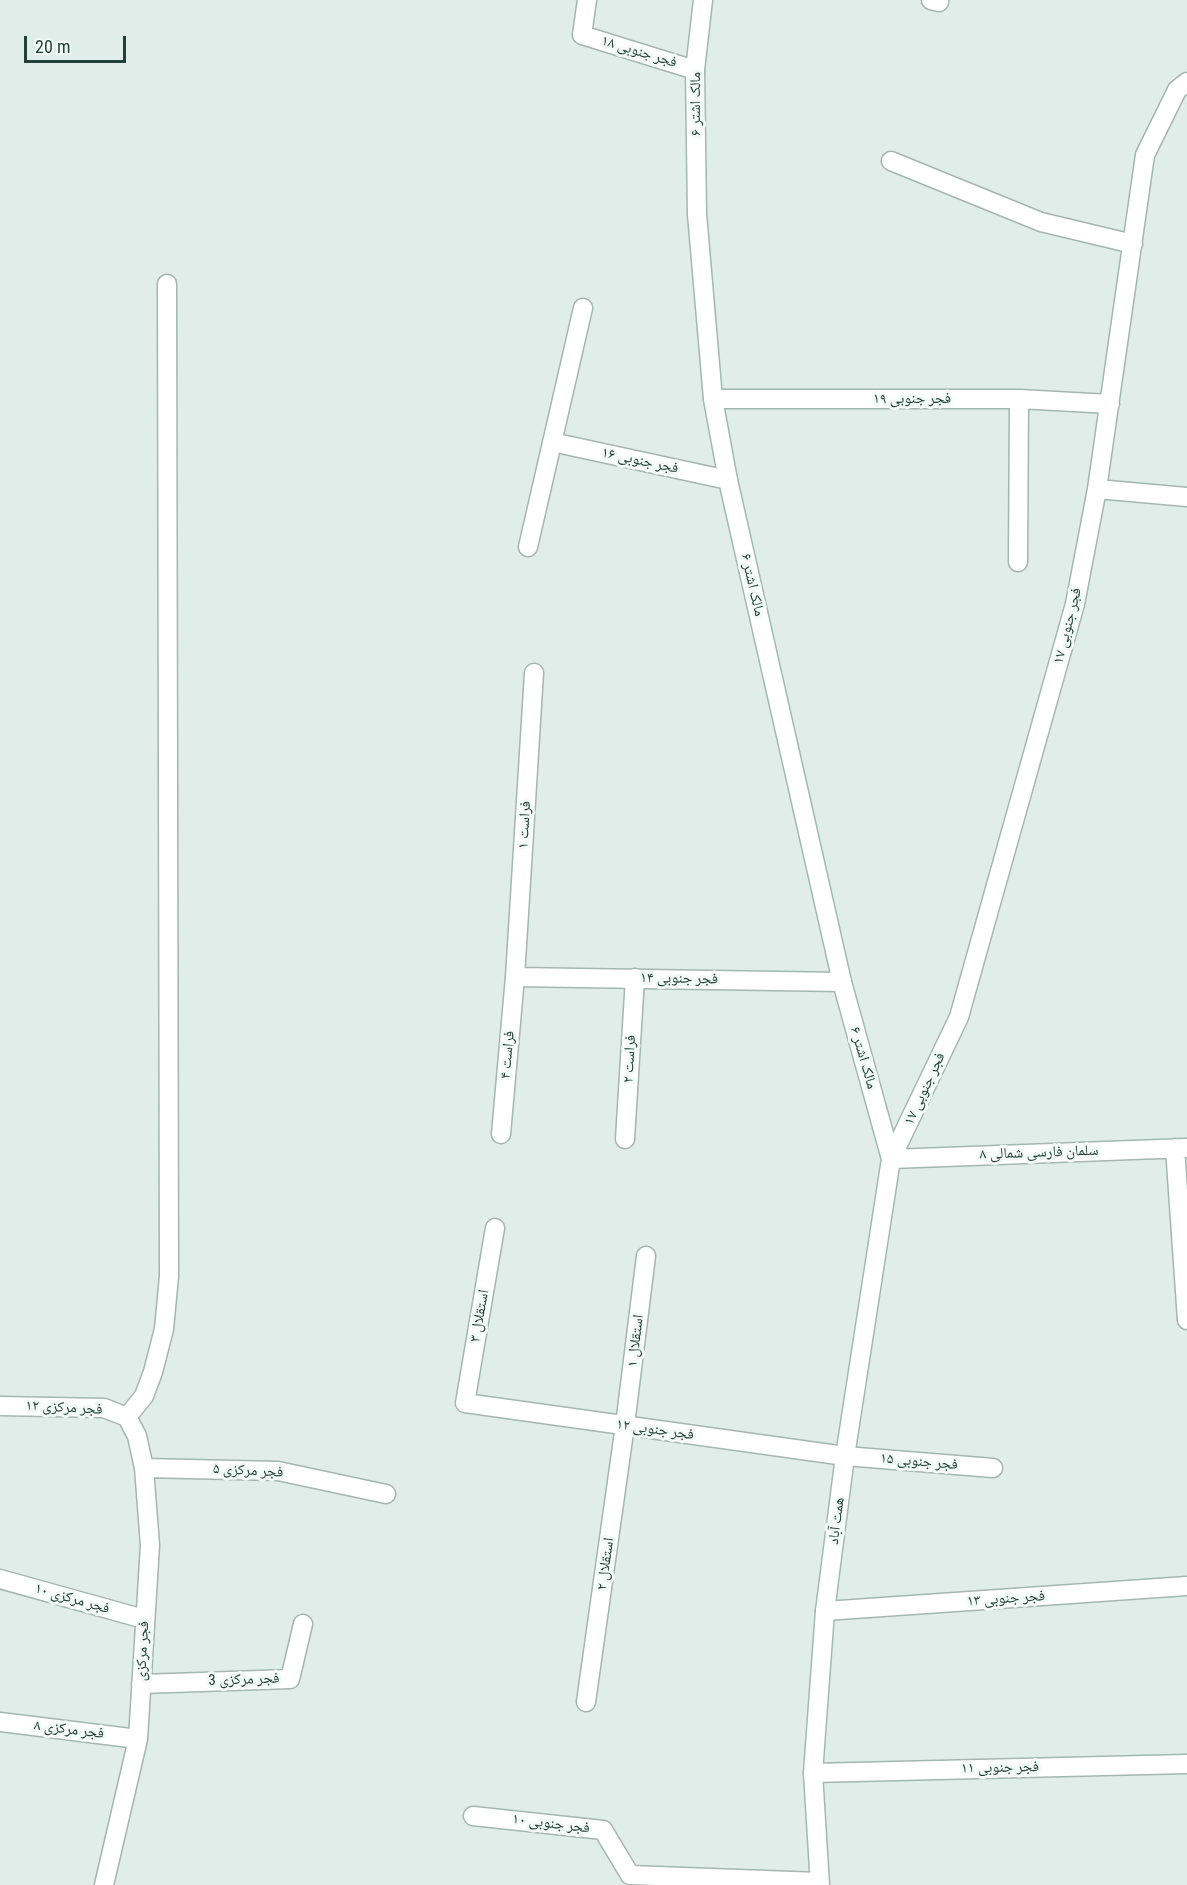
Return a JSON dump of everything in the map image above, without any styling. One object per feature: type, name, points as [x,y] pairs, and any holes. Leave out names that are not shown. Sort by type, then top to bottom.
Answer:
[{"type":"street","name":"فجر جنوبی ۱۸","points":[[586,0],[582,35],[695,70]]},
{"type":"street","name":"مالک اشتر ۶","points":[[703,0],[695,70],[697,214],[713,399],[728,480],[842,982],[891,1159]]},
{"type":"street","points":[[931,0],[939,2],[939,0]]},
{"type":"street","name":"فجر جنوبی ۱۷","points":[[891,1159],[959,1017],[1075,604],[1097,489],[1145,155],[1176,90],[1187,82]]},
{"type":"street","points":[[891,161],[1041,222],[1133,244]]},
{"type":"street","points":[[127,1417],[144,1396],[153,1372],[164,1329],[168,1276],[167,284]]},
{"type":"street","points":[[528,547],[583,308]]},
{"type":"street","name":"فجر جنوبی ۱۹","points":[[713,399],[1019,399],[1110,404]]},
{"type":"street","points":[[1018,562],[1019,399]]},
{"type":"street","name":"فجر جنوبی ۱۶","points":[[552,441],[728,480]]},
{"type":"street","points":[[1097,489],[1187,498]]},
{"type":"street","name":"فراست ۱","points":[[515,977],[534,673]]},
{"type":"street","name":"فجر جنوبی ۱۴","points":[[515,977],[842,982]]},
{"type":"street","name":"فراست ۴","points":[[501,1134],[515,977]]},
{"type":"street","name":"فراست ۲","points":[[625,1139],[635,978]]},
{"type":"street","points":[[1181,1148],[1187,1320]]},
{"type":"street","name":"سلمان فارسی شمالی ۸","points":[[891,1159],[1181,1148]]},
{"type":"street","name":"همت آباد","points":[[819,1883],[813,1773],[825,1611],[845,1456],[891,1159]]},
{"type":"street","name":"استقلال ۳","points":[[465,1403],[495,1228]]},
{"type":"street","name":"استقلال ۱","points":[[625,1425],[646,1256]]},
{"type":"street","name":"فجر جنوبی ۱۲","points":[[465,1403],[845,1456]]},
{"type":"street","name":"فجر مرکزی ۱۲","points":[[0,1406],[104,1408],[127,1417]]},
{"type":"street","name":"فجر مرکزی","points":[[104,1885],[138,1739],[150,1545],[144,1468],[137,1436],[127,1417]]},
{"type":"street","name":"استقلال ۲","points":[[586,1702],[625,1425]]},
{"type":"street","name":"فجر جنوبی ۱۵","points":[[845,1456],[993,1468]]},
{"type":"street","name":"فجر مرکزی ۵","points":[[144,1468],[278,1471],[386,1494]]},
{"type":"street","name":"فجر مرکزی ۱۰","points":[[0,1579],[144,1619]]},
{"type":"street","name":"فجر جنوبی ۱۳","points":[[825,1611],[1187,1587]]},
{"type":"street","name":"فجر مرکزی 3","points":[[141,1684],[290,1679],[303,1624]]},
{"type":"street","name":"فجر مرکزی ۸","points":[[0,1722],[138,1739]]},
{"type":"street","name":"فجر جنوبی ۱۱","points":[[813,1773],[1187,1764]]},
{"type":"street","name":"فجر جنوبی ۱۰","points":[[473,1816],[603,1830],[630,1875],[819,1883]]}]
